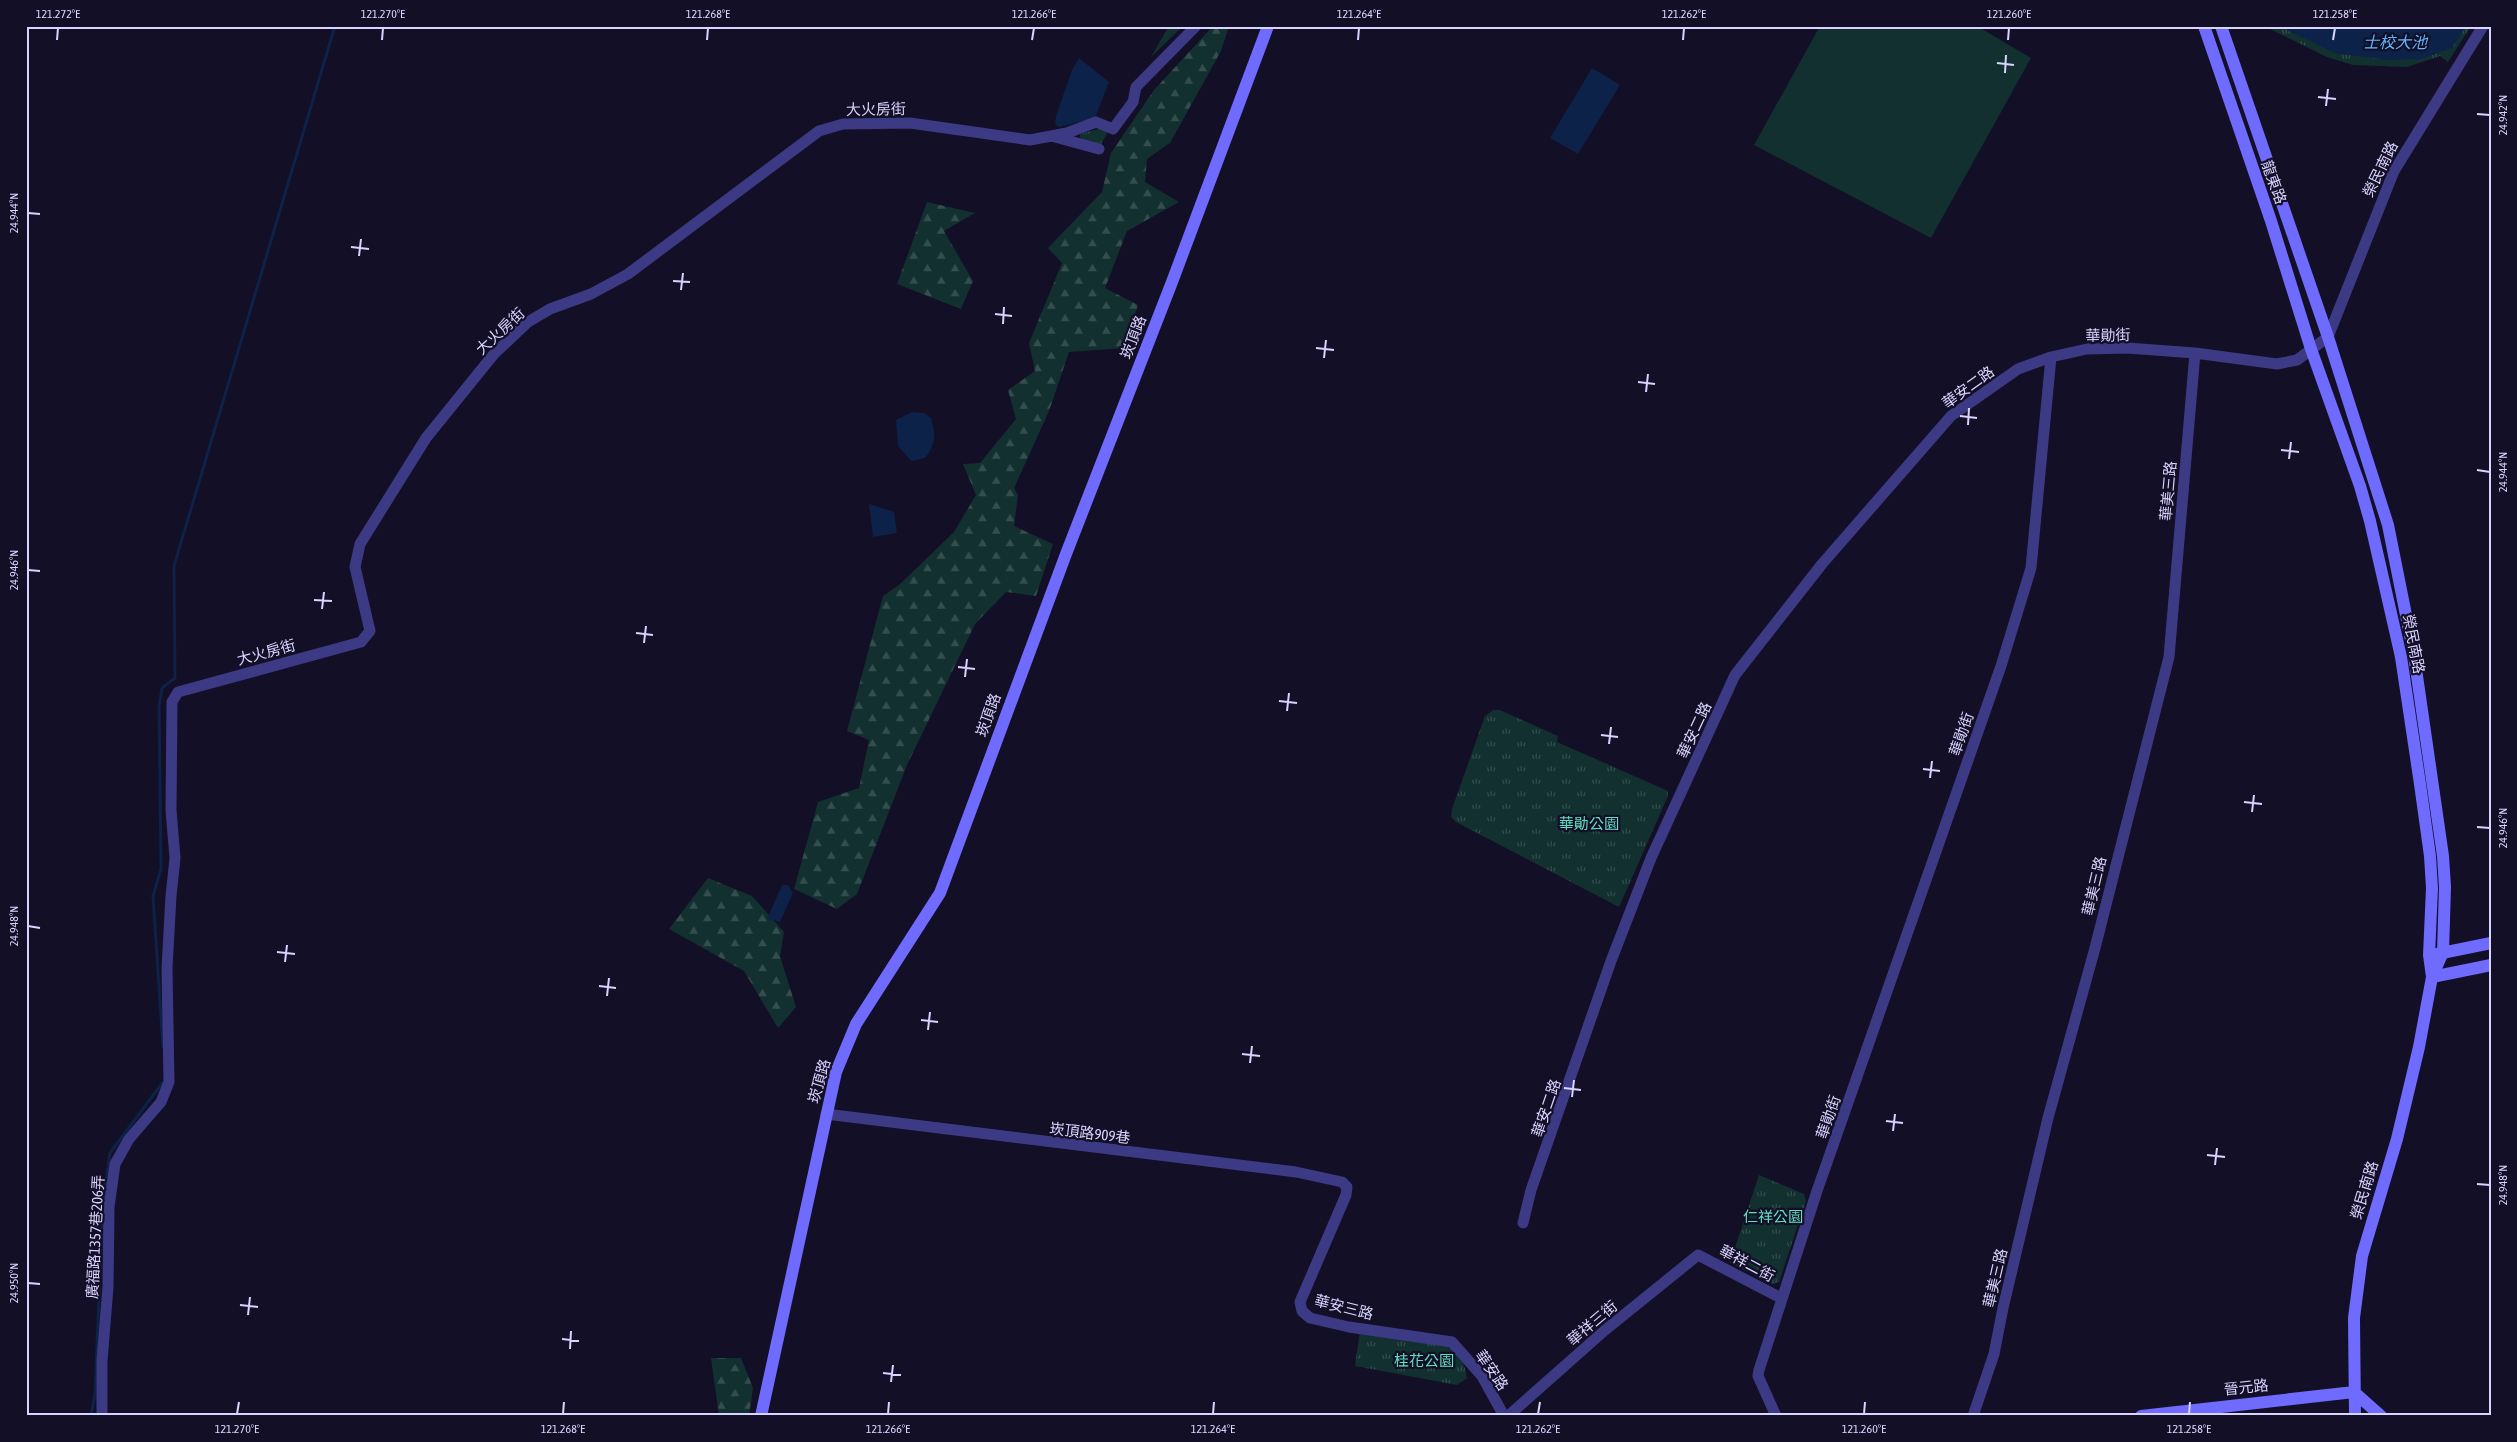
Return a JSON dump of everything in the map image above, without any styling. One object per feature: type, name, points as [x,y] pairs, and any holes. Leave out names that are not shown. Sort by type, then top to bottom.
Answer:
[{"type":"street","name":"大火房街","points":[[171,896],[175,858],[171,810],[172,702],[178,692],[361,642],[370,631],[355,567],[360,544],[426,438],[494,354],[528,322],[550,309],[591,294],[628,274],[819,131],[843,124],[910,123],[1030,140],[1052,136],[1096,122],[1113,130],[1133,102],[1136,87],[1196,26]]},
{"type":"street","name":"崁頂路","points":[[761,1416],[799,1249],[836,1072],[856,1024],[940,893],[1062,563],[1172,282],[1268,26]]},
{"type":"street","name":"龍東路","points":[[2204,26],[2271,221],[2311,349]]},
{"type":"street","name":"龍東路","points":[[2221,26],[2328,336]]},
{"type":"street","name":"榮民南路","points":[[2432,977],[2429,955],[2432,888],[2430,856],[2407,656],[2388,525],[2328,336],[2394,171],[2483,26]]},
{"type":"street","points":[[1052,136],[1099,149]]},
{"type":"street","points":[[2311,349],[2328,336]]},
{"type":"street","name":"華勛街","points":[[1776,1416],[1758,1376],[1781,1298],[2001,666],[2031,568],[2051,357],[2088,348],[2127,348],[2195,353],[2277,364],[2297,360],[2311,349]]},
{"type":"street","name":"榮民南路","points":[[2311,349],[2360,486],[2407,656],[2443,856],[2446,887],[2443,952],[2432,977],[2419,1047],[2397,1139],[2362,1256],[2354,1318],[2355,1416]]},
{"type":"street","name":"華美三路","points":[[1973,1416],[1994,1354],[2048,1118],[2095,948],[2169,657],[2195,353]]},
{"type":"street","name":"華安二路","points":[[1522,1223],[1531,1190],[1611,961],[1651,858],[1735,675],[1822,564],[1951,416],[2018,369],[2051,357]]},
{"type":"street","name":"廣福路1357巷206弄","points":[[102,1416],[102,1361],[108,1287],[109,1207],[115,1164],[129,1140],[161,1102],[169,1082],[168,968],[171,896]]},
{"type":"street","points":[[2429,955],[2491,943]]},
{"type":"street","points":[[2432,977],[2491,965]]},
{"type":"street","name":"崁頂路909巷","points":[[826,1114],[1296,1172],[1342,1182],[1347,1187]]},
{"type":"street","name":"華安三路","points":[[1347,1187],[1346,1195],[1300,1302],[1302,1311],[1310,1318],[1349,1327],[1452,1342]]},
{"type":"street","name":"華祥二街","points":[[1698,1255],[1781,1298]]},
{"type":"street","name":"華祥三街","points":[[1508,1416],[1604,1331],[1698,1255]]},
{"type":"street","name":"華安路","points":[[1452,1342],[1482,1376],[1504,1416]]},
{"type":"street","points":[[2354,1392],[2381,1416]]},
{"type":"street","name":"晉元路","points":[[2141,1416],[2354,1392]]},
{"type":"green space","points":[[1169,26],[1183,26],[1151,57]]},
{"type":"green space","points":[[1213,26],[1229,26],[1221,51],[1170,143],[1147,159],[1145,182],[1179,202],[1127,231],[1105,288],[1138,305],[1124,348],[1069,352],[1049,411],[1014,488],[1018,495],[1014,526],[1053,544],[1036,596],[1006,592],[975,624],[907,765],[857,894],[837,909],[794,889],[818,802],[859,788],[869,740],[847,731],[883,596],[899,585],[954,532],[976,495],[963,464],[980,463],[1016,419],[1008,390],[1035,371],[1029,343],[1062,263],[1048,248],[1102,192],[1111,153],[1154,90]]},
{"type":"green space","points":[[1820,26],[1977,26],[2031,58],[1931,238],[1754,145]]},
{"type":"green space","name":"士校大池","points":[[2264,26],[2471,26],[2448,62],[2440,56],[2407,67],[2353,65],[2327,57]]},
{"type":"green space","points":[[1102,128],[1108,132],[1101,144],[1081,141],[1080,134]]},
{"type":"green space","points":[[927,202],[975,213],[944,231],[973,281],[961,309],[897,284]]},
{"type":"green space","name":"華勛公園","points":[[1493,710],[1500,710],[1558,736],[1557,742],[1668,791],[1668,796],[1619,907],[1456,822],[1451,817],[1452,809],[1485,716]]},
{"type":"green space","points":[[708,878],[752,896],[784,932],[780,956],[796,1007],[778,1028],[744,971],[669,929]]},
{"type":"green space","name":"仁祥公園","points":[[1759,1175],[1804,1194],[1806,1201],[1779,1282],[1772,1284],[1730,1263]]},
{"type":"green space","name":"桂花公園","points":[[1360,1330],[1446,1345],[1461,1359],[1467,1378],[1457,1385],[1355,1366]]},
{"type":"green space","points":[[711,1358],[741,1358],[753,1388],[749,1416],[719,1416]]},
{"type":"water","name":"士校大池","points":[[2279,26],[2466,26],[2452,48],[2420,59],[2388,60],[2335,53]]},
{"type":"water","points":[[1079,58],[1109,82],[1095,118],[1059,127],[1055,124],[1056,116],[1072,70]]},
{"type":"water","points":[[1592,68],[1620,85],[1578,154],[1550,138]]},
{"type":"water","points":[[912,412],[924,413],[931,418],[934,439],[925,458],[911,461],[898,446],[896,420]]},
{"type":"water","points":[[869,504],[894,512],[897,533],[873,537]]},
{"type":"water","points":[[782,885],[788,885],[793,893],[780,922],[767,919]]},
{"type":"waterway","points":[[163,1047],[153,896],[161,869],[159,706],[162,688],[175,678],[174,566],[335,26]]},
{"type":"waterway","points":[[91,1416],[95,1394],[103,1203],[110,1153],[163,1082]]}]
